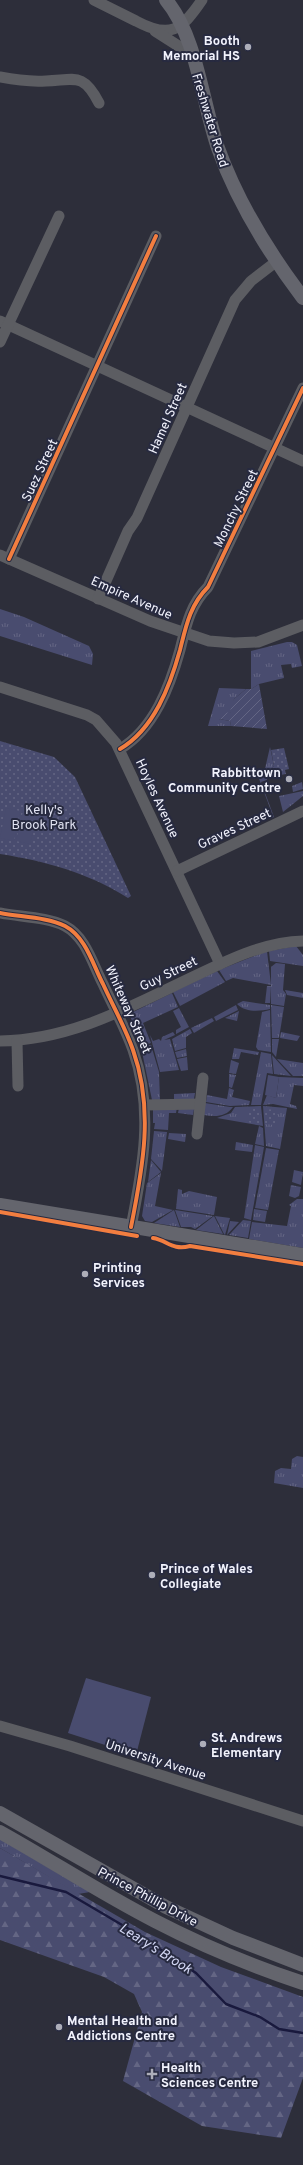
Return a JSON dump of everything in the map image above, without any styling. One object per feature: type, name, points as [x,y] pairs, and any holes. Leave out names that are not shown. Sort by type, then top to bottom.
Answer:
[{"type":"main road","name":"Freshwater Road","points":[[166,0],[182,24],[222,160],[247,210],[277,261],[301,290]]},
{"type":"main road","points":[[0,1205],[303,1255]]},
{"type":"main road","name":"Prince Phillip Drive","points":[[0,1813],[166,1907],[233,1938],[303,1965]]},
{"type":"main road","name":"Prince Phillip Drive","points":[[0,1832],[154,1921],[221,1952],[284,1978],[303,1983]]},
{"type":"main road","points":[[284,1978],[294,1987],[303,1990]]},
{"type":"street","points":[[94,0],[151,29],[191,54]]},
{"type":"street","points":[[151,29],[162,32],[170,31],[182,24],[202,0]]},
{"type":"street","points":[[0,77],[16,81],[46,81],[68,78],[79,81],[91,89],[99,103]]},
{"type":"street","points":[[0,342],[4,323],[59,216]]},
{"type":"street","name":"Suez Street","points":[[5,557],[98,366],[156,236]]},
{"type":"street","name":"Hamel Street","points":[[98,599],[128,531],[134,524],[188,407],[235,300],[251,281],[277,261]]},
{"type":"street","points":[[4,323],[276,447],[303,461]]},
{"type":"street","name":"Monchy Street","points":[[120,749],[138,737],[155,712],[170,679],[183,634],[198,597],[208,587],[303,388]]},
{"type":"street","name":"Empire Avenue","points":[[5,557],[98,599],[183,634],[209,641],[245,643],[268,639],[303,625]]},
{"type":"street","points":[[303,625],[303,636]]},
{"type":"street","name":"Hoyles Avenue","points":[[0,687],[87,715],[96,720],[120,749],[220,964]]},
{"type":"street","name":"Graves Street","points":[[177,871],[303,811]]},
{"type":"street","name":"Whiteway Street","points":[[0,913],[57,923],[72,931],[85,948],[117,1014],[137,1060],[145,1105],[144,1155],[131,1226]]},
{"type":"street","name":"Guy Street","points":[[0,1042],[57,1035],[117,1014],[220,964],[257,949],[286,942],[303,941]]},
{"type":"street","points":[[17,1041],[18,1086]]},
{"type":"street","points":[[197,1134],[202,1078]]},
{"type":"street","points":[[145,1105],[200,1104]]},
{"type":"street","name":"University Avenue","points":[[0,1726],[70,1746],[303,1821]]},
{"type":"green space","points":[[0,609],[24,617],[89,646],[93,654],[92,665],[0,636]]},
{"type":"green space","points":[[292,642],[297,645],[302,666],[292,668],[291,664],[281,665],[284,678],[259,684],[251,689],[251,651]]},
{"type":"green space","points":[[259,684],[267,729],[231,726],[230,721],[219,719],[219,714],[231,712],[230,706],[234,699],[246,689],[251,689]]},
{"type":"green space","points":[[219,688],[246,689],[234,699],[231,712],[219,719],[230,721],[231,726],[208,726]]},
{"type":"green space","name":"Kelly's Brook Park","points":[[0,741],[54,757],[75,777],[131,896],[128,898],[113,889],[66,869],[34,860],[0,854]]},
{"type":"green space","points":[[270,747],[274,766],[267,774],[267,780],[261,782],[274,817],[269,819],[273,816],[258,776],[264,773]]},
{"type":"green space","points":[[284,748],[289,769],[285,770],[286,774],[275,776],[267,774],[274,766],[271,750]]},
{"type":"green space","points":[[302,782],[303,789],[293,792],[292,786]]},
{"type":"green space","points":[[303,791],[303,796],[283,812],[279,796]]},
{"type":"green space","points":[[6,808],[20,811],[14,841],[0,838]]},
{"type":"green space","points":[[23,811],[37,814],[30,844],[16,841]]},
{"type":"green space","points":[[296,946],[303,955],[303,966],[270,961],[269,951]]},
{"type":"green space","points":[[267,951],[271,985],[233,978],[226,981],[219,970]]},
{"type":"green space","points":[[276,963],[285,964],[283,990],[286,994],[284,1006],[271,1004],[271,967]]},
{"type":"green space","points":[[217,971],[225,982],[180,1006],[173,992]]},
{"type":"green space","points":[[267,986],[271,986],[270,1003],[265,1003]]},
{"type":"green space","points":[[285,990],[303,993],[303,998],[287,995]]},
{"type":"green space","points":[[172,993],[178,1007],[143,1023],[151,1043],[141,1046],[132,1025],[131,1013]]},
{"type":"green space","points":[[243,1001],[270,1005],[270,1009],[258,1011],[245,1009],[237,1004]]},
{"type":"green space","points":[[236,1005],[238,1010],[216,1021],[214,1017]]},
{"type":"green space","points":[[271,1005],[284,1007],[279,1038],[272,1038]]},
{"type":"green space","points":[[179,1008],[189,1027],[176,1034],[176,1030],[181,1027],[173,1011]]},
{"type":"green space","points":[[270,1010],[271,1052],[258,1050],[256,1047],[262,1012]]},
{"type":"green space","points":[[239,1011],[237,1021],[225,1018]]},
{"type":"green space","points":[[212,1018],[214,1021],[194,1033],[191,1028]]},
{"type":"green space","points":[[190,1029],[192,1033],[186,1037],[186,1048],[175,1051],[172,1039]]},
{"type":"green space","points":[[173,1032],[175,1035],[164,1040],[170,1039],[179,1070],[160,1072],[150,1035],[153,1041],[159,1039],[161,1041],[162,1037]]},
{"type":"green space","points":[[281,1032],[300,1036],[297,1041],[280,1038]]},
{"type":"green space","points":[[272,1039],[279,1039],[276,1057],[272,1052]]},
{"type":"green space","points":[[151,1045],[159,1072],[160,1100],[152,1100],[141,1047]]},
{"type":"green space","points":[[234,1048],[259,1052],[258,1055],[241,1052],[239,1059],[232,1059]]},
{"type":"green space","points":[[186,1049],[187,1056],[177,1058],[175,1052]]},
{"type":"green space","points":[[261,1052],[271,1054],[273,1074],[267,1073],[261,1105],[251,1105]]},
{"type":"green space","points":[[272,1055],[291,1076],[274,1074]]},
{"type":"green space","points":[[187,1057],[188,1070],[181,1071],[177,1059]]},
{"type":"green space","points":[[277,1059],[303,1063],[303,1076],[293,1076]]},
{"type":"green space","points":[[231,1060],[239,1063],[236,1074],[229,1073]]},
{"type":"green space","points":[[229,1074],[236,1075],[232,1088],[229,1087]]},
{"type":"green space","points":[[268,1075],[279,1077],[276,1098],[265,1095]]},
{"type":"green space","points":[[279,1077],[303,1078],[303,1086],[294,1085],[290,1104],[296,1106],[297,1109],[273,1104],[263,1105],[267,1095],[276,1098]]},
{"type":"green space","points":[[229,1088],[234,1090],[232,1097],[250,1101],[249,1105],[230,1106],[206,1102],[207,1095],[227,1099]]},
{"type":"green space","points":[[195,1093],[194,1099],[174,1099],[174,1094]]},
{"type":"green space","points":[[205,1103],[233,1107],[227,1113],[216,1116],[208,1116],[204,1115]]},
{"type":"green space","points":[[261,1106],[263,1126],[217,1118],[231,1113],[235,1107]]},
{"type":"green space","points":[[263,1106],[287,1108],[280,1149],[266,1146]]},
{"type":"green space","points":[[177,1107],[176,1113],[169,1113],[168,1130],[154,1129],[155,1123],[153,1123],[153,1109]]},
{"type":"green space","points":[[179,1108],[194,1109],[193,1115],[178,1113]]},
{"type":"green space","points":[[248,1108],[260,1108],[261,1125],[247,1122]]},
{"type":"green space","points":[[264,1109],[277,1110],[275,1125],[265,1124]]},
{"type":"green space","points":[[259,1126],[263,1128],[264,1146],[255,1144]]},
{"type":"green space","points":[[154,1131],[167,1132],[162,1171],[151,1159]]},
{"type":"green space","points":[[169,1133],[186,1134],[185,1142],[168,1139]]},
{"type":"green space","points":[[236,1142],[253,1145],[252,1152],[235,1150]]},
{"type":"green space","points":[[255,1145],[264,1147],[251,1220],[244,1218]]},
{"type":"green space","points":[[266,1148],[279,1150],[268,1210],[255,1208]]},
{"type":"green space","points":[[151,1160],[161,1172],[148,1182]]},
{"type":"green space","points":[[294,1170],[303,1172],[301,1185],[292,1182]]},
{"type":"green space","points":[[161,1173],[155,1206],[173,1210],[152,1222],[145,1221],[142,1216],[147,1183]]},
{"type":"green space","points":[[291,1185],[301,1187],[299,1196],[295,1198],[289,1196]]},
{"type":"green space","points":[[178,1189],[182,1190],[182,1194],[189,1191],[217,1197],[214,1215],[176,1209]]},
{"type":"green space","points":[[297,1199],[303,1199],[303,1248],[249,1239],[252,1222],[287,1226],[291,1206],[289,1205]]},
{"type":"green space","points":[[254,1209],[267,1211],[265,1222],[253,1220]]},
{"type":"green space","points":[[174,1210],[180,1227],[154,1223]]},
{"type":"green space","points":[[175,1210],[213,1216],[195,1229],[191,1227],[181,1227]]},
{"type":"green space","points":[[214,1216],[223,1234],[196,1230]]},
{"type":"green space","points":[[215,1216],[230,1218],[225,1235],[224,1234]]},
{"type":"green space","points":[[243,1220],[251,1221],[248,1238],[229,1235]]},
{"type":"green space","points":[[230,1221],[239,1222],[227,1235]]},
{"type":"green space","points":[[297,1456],[303,1457],[303,1488],[274,1483],[275,1471],[281,1468],[291,1469],[292,1459]]},
{"type":"green space","points":[[86,1678],[151,1697],[136,1755],[68,1733]]},
{"type":"green space","points":[[0,1839],[90,1892],[78,1894],[0,1848]]},
{"type":"green space","points":[[0,1848],[145,1932],[221,1967],[303,1997],[303,2078],[281,2138],[202,2126],[123,2081],[142,2012],[134,1994],[104,1977],[0,1940]]},
{"type":"waterway","name":"Leary's Brook","points":[[0,1876],[66,1892],[134,1932],[196,1973],[226,2004],[260,2017],[279,2029],[303,2033]]},
{"type":"cycle path","points":[[9,559],[156,236]]},
{"type":"cycle path","points":[[120,749],[142,730],[159,706],[171,678],[193,609],[197,601],[208,587],[303,388]]},
{"type":"cycle path","points":[[0,913],[50,921],[65,926],[72,931],[84,944],[126,1033],[133,1050],[139,1072],[145,1116],[142,1160],[131,1227]]},
{"type":"cycle path","points":[[0,1212],[137,1236]]},
{"type":"cycle path","points":[[153,1238],[179,1247],[190,1246],[303,1264]]},
{"type":"place","name":"Booth Memorial HS","points":[[248,47]]},
{"type":"place","name":"Rabbittown Community Centre","points":[[289,779]]},
{"type":"place","name":"Printing Services","points":[[85,1274]]},
{"type":"place","name":"Prince of Wales Collegiate","points":[[152,1575]]},
{"type":"place","name":"St. Andrews Elementary","points":[[203,1744]]},
{"type":"place","name":"Mental Health and Addictions Centre","points":[[59,2027]]},
{"type":"place","name":"Health Sciences Centre","points":[[152,2074]]}]
